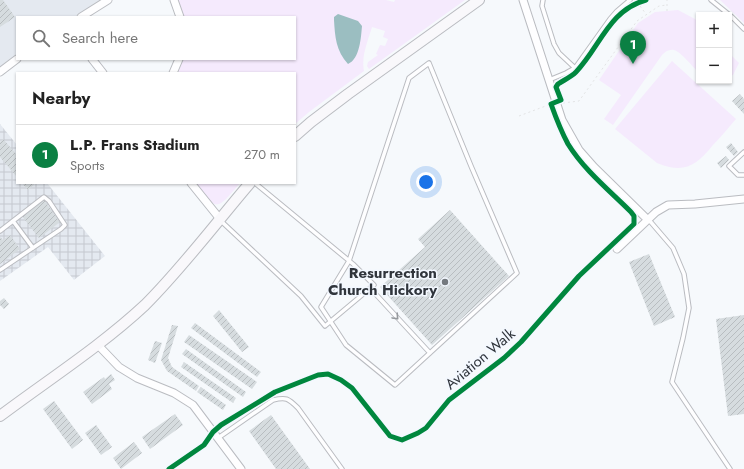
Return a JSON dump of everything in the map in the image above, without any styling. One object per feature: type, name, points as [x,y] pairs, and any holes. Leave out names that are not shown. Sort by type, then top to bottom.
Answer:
[{"type":"street","points":[[83,16],[108,0]]},
{"type":"street","points":[[174,0],[180,16]]},
{"type":"street","points":[[296,135],[348,94],[479,0]]},
{"type":"street","points":[[523,0],[548,81],[562,120],[579,150],[594,167],[648,220]]},
{"type":"street","points":[[0,72],[17,60]]},
{"type":"street","points":[[93,60],[102,72]]},
{"type":"street","points":[[173,72],[179,60]]},
{"type":"street","points":[[192,184],[220,219]]},
{"type":"street","points":[[0,416],[128,320],[159,290],[249,184]]},
{"type":"street","points":[[618,249],[656,212],[668,205],[696,204],[744,199]]},
{"type":"street","points":[[97,344],[119,367],[137,378],[174,392],[184,398],[199,412],[241,469]]},
{"type":"lane","points":[[543,0],[542,6],[554,44],[559,53],[575,68]]},
{"type":"lane","points":[[548,81],[575,68],[610,19],[630,0]]},
{"type":"lane","points":[[711,0],[726,12]]},
{"type":"lane","points":[[732,18],[744,29]]},
{"type":"lane","points":[[429,63],[517,273],[395,385],[346,345],[330,322],[321,307],[349,260],[409,78],[429,63]]},
{"type":"lane","points":[[744,152],[729,166],[738,174],[744,175]]},
{"type":"lane","points":[[220,219],[301,296],[325,326],[374,285],[349,260],[256,184]]},
{"type":"lane","points":[[0,231],[44,197],[49,201],[65,225],[0,270]]},
{"type":"lane","points":[[648,220],[673,248],[684,274],[689,308],[672,382],[730,469]]},
{"type":"lane","points":[[12,221],[33,248]]},
{"type":"lane","points":[[370,288],[430,353]]},
{"type":"lane","points":[[218,438],[273,400],[282,398],[290,400],[298,408],[342,469]]},
{"type":"path","points":[[667,0],[667,11]]},
{"type":"path","points":[[631,6],[639,2],[646,14]]},
{"type":"path","points":[[561,100],[562,103],[579,101],[637,20],[659,6],[666,4]]},
{"type":"path","points":[[519,116],[551,104],[553,111]]},
{"type":"shaded area","points":[[0,0],[102,0],[77,16],[16,16],[16,60],[0,72]]},
{"type":"shaded area","points":[[178,0],[386,0],[394,2],[395,0],[465,0],[369,69],[367,66],[368,62],[378,55],[376,54],[380,45],[385,46],[388,39],[383,37],[385,31],[372,27],[364,54],[364,71],[296,123],[296,72],[178,72],[183,60],[296,60],[296,16],[184,16]]},
{"type":"shaded area","points":[[720,0],[744,0],[744,23]]},
{"type":"shaded area","points":[[678,10],[696,20],[696,70],[677,51],[669,50],[662,55],[613,125],[604,119],[621,95],[599,80],[638,23],[655,12]]},
{"type":"shaded area","points":[[732,56],[739,63],[732,76]]},
{"type":"shaded area","points":[[672,61],[736,119],[701,158],[695,163],[682,168],[675,168],[657,163],[615,129]]},
{"type":"shaded area","points":[[0,124],[16,144],[16,184],[48,184],[105,256],[74,280],[48,247],[0,281]]},
{"type":"shaded area","points":[[196,184],[239,184],[226,199],[217,204],[213,203],[202,193]]},
{"type":"water","points":[[338,14],[358,21],[362,26],[357,53],[355,58],[348,64],[341,54],[336,38],[334,17]]},
{"type":"building","points":[[0,0],[3,0],[15,17],[0,27]]},
{"type":"building","points":[[740,94],[744,99],[744,114],[732,101]]},
{"type":"building","points":[[3,139],[16,154],[16,176],[0,157],[0,142]]},
{"type":"building","points":[[731,143],[738,152],[734,156],[726,147]]},
{"type":"building","points":[[726,156],[729,160],[721,168],[717,163]]},
{"type":"building","points":[[23,184],[35,184],[28,190]]},
{"type":"building","points":[[44,200],[60,222],[39,238],[22,216]]},
{"type":"building","name":"Resurrection Church Hickory","points":[[450,210],[509,276],[432,345],[380,287],[425,247],[418,239]]},
{"type":"building","points":[[10,235],[20,249],[0,264],[0,237],[3,240]]},
{"type":"building","points":[[649,254],[675,317],[654,326],[629,262]]},
{"type":"building","points":[[4,298],[9,304],[4,309],[0,305],[0,301]]},
{"type":"building","points":[[219,310],[249,347],[242,352],[213,316]]},
{"type":"building","points":[[744,315],[744,414],[728,416],[716,319]]},
{"type":"building","points":[[195,323],[261,372],[257,377],[191,328]]},
{"type":"building","points":[[172,325],[178,326],[168,358],[172,367],[199,386],[196,391],[167,371],[161,360]]},
{"type":"building","points":[[189,335],[257,382],[252,389],[184,342]]},
{"type":"building","points":[[155,341],[162,343],[155,363],[148,360]]},
{"type":"building","points":[[186,349],[246,392],[243,397],[182,354]]},
{"type":"building","points":[[184,362],[236,398],[233,403],[181,367]]},
{"type":"building","points":[[111,374],[115,380],[109,384],[112,389],[92,404],[83,392],[104,377],[105,379]]},
{"type":"building","points":[[201,387],[226,405],[223,410],[197,392]]},
{"type":"building","points":[[54,401],[83,440],[72,449],[43,409]]},
{"type":"building","points":[[175,414],[183,425],[150,449],[142,437]]},
{"type":"building","points":[[271,415],[310,469],[276,469],[249,431]]},
{"type":"building","points":[[96,425],[112,447],[101,455],[85,433]]},
{"type":"building","points":[[134,442],[142,453],[121,469],[113,458]]},
{"type":"cycle path","name":"Aviation Walk","points":[[169,469],[204,445],[213,432],[221,425],[275,392],[318,375],[328,374],[341,380],[352,388],[390,436],[402,440],[426,428],[449,400],[504,358],[521,342],[579,276],[634,224],[634,216],[631,212],[589,171],[574,154],[563,134],[551,104],[561,100],[556,87],[558,84],[576,72],[614,21],[633,5],[646,0]]},
{"type":"place","name":"L.P. Frans Stadium","points":[[633,64]]},
{"type":"place","name":"Resurrection Church Hickory","points":[[445,282]]}]
